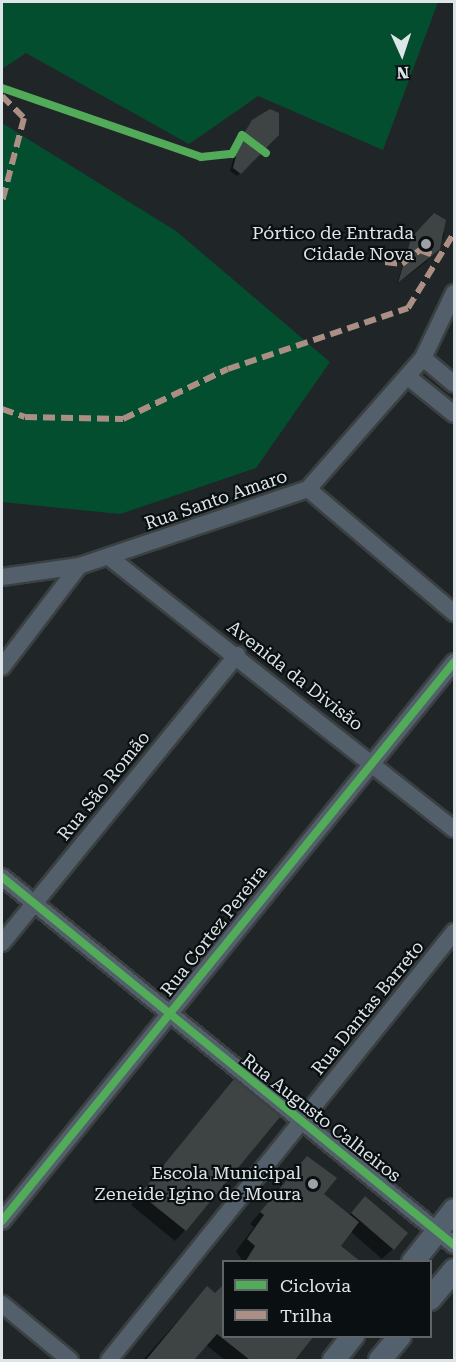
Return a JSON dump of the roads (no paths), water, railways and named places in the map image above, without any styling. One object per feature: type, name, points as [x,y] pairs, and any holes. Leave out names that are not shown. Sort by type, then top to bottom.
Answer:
[{"type":"main road","points":[[416,1260],[446,1238],[454,1210]]},
{"type":"main road","points":[[432,1297],[454,1270]]},
{"type":"main road","points":[[334,1360],[351,1338]]},
{"type":"main road","points":[[380,1360],[398,1338]]},
{"type":"street","name":"Rua Santo Amaro","points":[[2,577],[79,566],[308,489],[423,358],[454,293]]},
{"type":"street","points":[[423,358],[454,384]]},
{"type":"street","points":[[408,377],[454,414]]},
{"type":"street","points":[[308,489],[454,613]]},
{"type":"street","name":"Avenida da Divisão","points":[[109,557],[373,760],[454,829]]},
{"type":"street","points":[[2,667],[79,566]]},
{"type":"street","name":"Rua São Romão","points":[[2,943],[237,655]]},
{"type":"street","name":"Rua Cortez Pereira","points":[[2,1221],[454,662]]},
{"type":"street","name":"Rua Augusto Calheiros","points":[[2,877],[166,1016],[446,1238]]},
{"type":"street","name":"Rua Dantas Barreto","points":[[109,1360],[454,932]]},
{"type":"street","points":[[2,1304],[70,1360]]},
{"type":"place","name":"Pórtico de Entrada Cidade Nova","points":[[426,244]]},
{"type":"place","name":"Escola Municipal Zeneide Igino de Moura","points":[[313,1184]]}]
